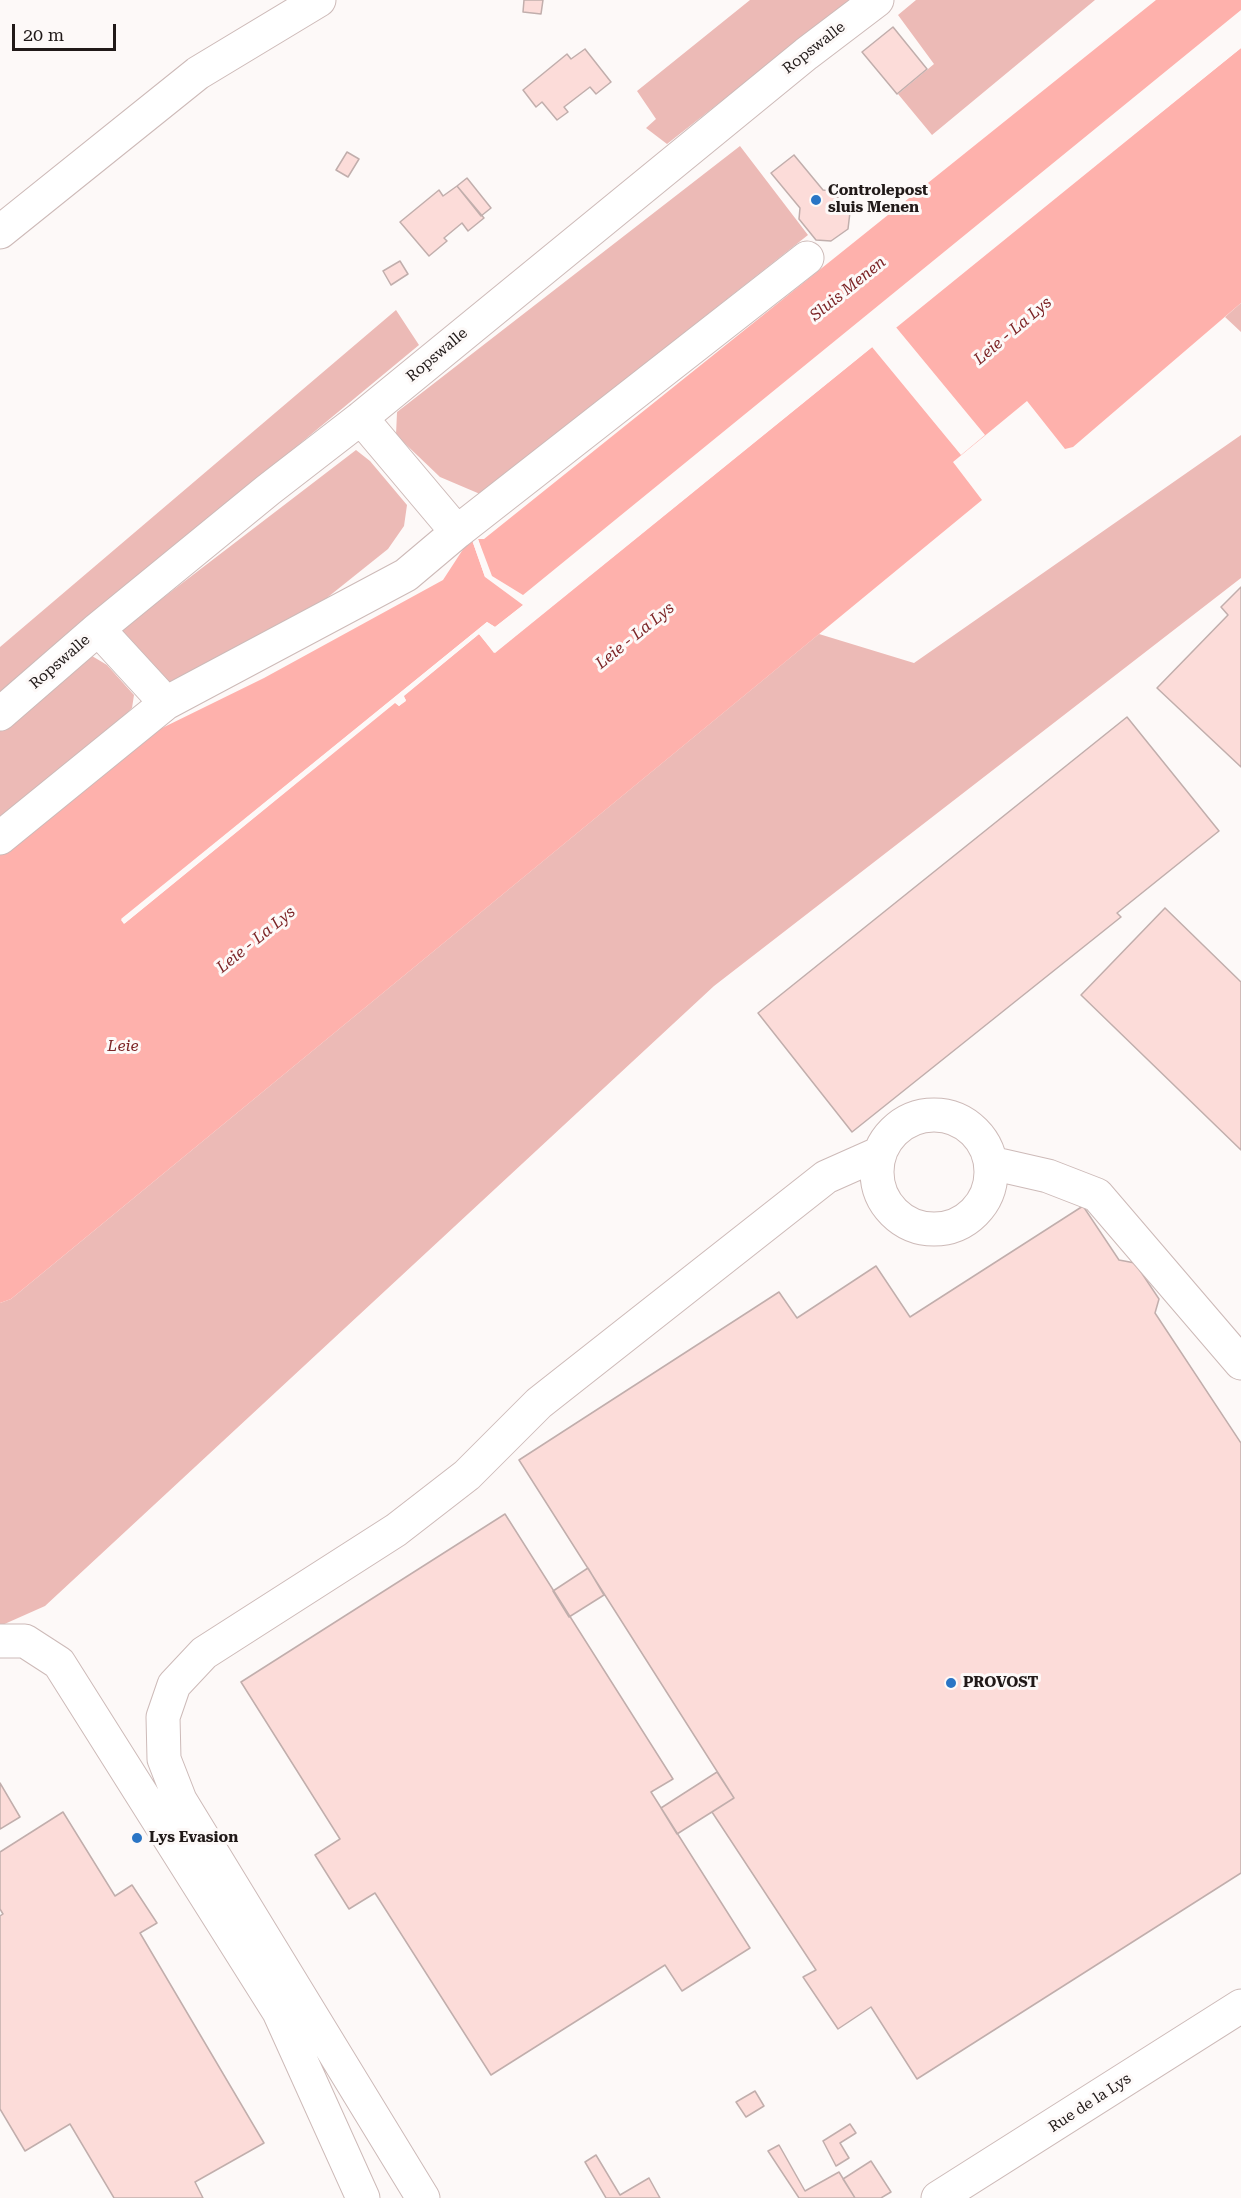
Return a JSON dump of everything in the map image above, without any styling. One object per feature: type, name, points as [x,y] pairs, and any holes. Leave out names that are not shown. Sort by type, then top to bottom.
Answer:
[{"type":"street","points":[[0,232],[198,73],[319,0]]},
{"type":"street","name":"Ropswalle","points":[[0,714],[98,629],[268,490],[361,418],[806,54],[877,0]]},
{"type":"street","points":[[0,838],[166,703],[406,575],[457,532],[807,258]]},
{"type":"street","points":[[361,418],[457,532]]},
{"type":"street","points":[[98,629],[166,703]]},
{"type":"street","points":[[939,1115],[957,1120],[973,1130],[985,1145],[991,1163],[988,1191],[973,1215],[957,1225],[929,1229],[903,1220],[889,1207],[880,1191],[876,1172],[880,1153],[889,1137],[903,1124],[920,1116],[939,1115]]},
{"type":"street","points":[[423,2198],[180,1800],[164,1759],[163,1717],[174,1685],[204,1653],[396,1530],[458,1482],[539,1403],[826,1178],[880,1153]]},
{"type":"street","points":[[991,1163],[1047,1176],[1097,1195],[1241,1363]]},
{"type":"street","points":[[0,1641],[25,1641],[58,1663],[279,2012],[363,2198]]},
{"type":"street","name":"Rue de la Lys","points":[[939,2198],[1241,2006]]},
{"type":"shaded area","points":[[750,0],[850,0],[667,144],[646,128],[656,119],[637,91]]},
{"type":"shaded area","points":[[916,0],[1095,0],[932,135],[898,94],[934,64],[898,15]]},
{"type":"shaded area","points":[[740,146],[808,235],[480,494],[440,477],[396,435],[397,412]]},
{"type":"shaded area","points":[[1241,303],[1241,332],[1225,317]]},
{"type":"shaded area","points":[[396,310],[419,345],[0,692],[0,647]]},
{"type":"shaded area","points":[[1241,435],[1241,578],[714,986],[45,1606],[0,1626],[0,1303],[11,1299],[819,634],[914,663]]},
{"type":"shaded area","points":[[356,450],[370,461],[407,505],[404,526],[388,549],[283,633],[174,693],[121,630]]},
{"type":"shaded area","points":[[92,656],[107,665],[134,695],[132,708],[93,746],[0,822],[0,728]]},
{"type":"water","name":"Leie","points":[[1156,0],[1241,0],[1241,11],[526,603],[495,627],[487,622],[121,919],[125,923],[395,702],[399,706],[406,700],[403,696],[479,634],[495,653],[1241,48],[1241,303],[1073,447],[1065,449],[1027,401],[953,462],[982,500],[11,1299],[0,1303],[0,855],[156,731],[264,678],[443,580],[471,537],[485,577],[490,577],[478,539],[484,539]]},
{"type":"pier","points":[[1241,10],[1241,15],[528,606],[497,630],[487,625],[480,631],[495,649],[1241,45],[1241,48],[895,326],[985,435],[961,455],[872,347],[494,653],[479,634],[404,696],[406,701],[399,706],[395,703],[124,924],[121,920],[487,622],[495,627],[523,605],[485,577],[471,537],[474,538],[478,549],[475,538],[478,539],[492,576],[523,595]]},
{"type":"building","points":[[524,0],[543,0],[541,14],[523,12]]},
{"type":"building","points":[[893,27],[927,69],[897,94],[862,52]]},
{"type":"building","points":[[585,49],[611,82],[596,94],[590,87],[564,107],[568,112],[557,120],[542,102],[536,107],[523,90],[567,54],[571,59]]},
{"type":"building","points":[[347,152],[359,159],[348,177],[336,170]]},
{"type":"building","name":"Controlepost sluis Menen","points":[[794,155],[823,190],[832,191],[850,212],[848,229],[831,241],[816,240],[799,219],[800,208],[771,173]]},
{"type":"building","points":[[467,178],[491,208],[481,216],[457,186]]},
{"type":"building","points":[[457,186],[484,218],[468,231],[462,223],[444,238],[447,241],[429,256],[400,222],[439,190],[443,196]]},
{"type":"building","points":[[400,261],[408,274],[391,285],[383,271]]},
{"type":"building","points":[[1241,587],[1241,767],[1157,688],[1228,615],[1221,607]]},
{"type":"building","points":[[1127,717],[1219,831],[1117,913],[1121,917],[852,1132],[758,1013]]},
{"type":"building","points":[[1165,908],[1241,982],[1241,1150],[1081,995]]},
{"type":"building","name":"PROVOST","points":[[1083,1206],[1119,1260],[1135,1263],[1159,1299],[1155,1313],[1241,1443],[1241,1873],[917,2079],[871,2007],[838,2029],[803,1977],[816,1970],[712,1812],[734,1798],[519,1460],[779,1292],[797,1318],[876,1266],[910,1317]]},
{"type":"building","points":[[505,1514],[673,1779],[651,1792],[750,1948],[682,1991],[665,1965],[491,2075],[375,1893],[349,1909],[315,1855],[340,1839],[241,1682]]},
{"type":"building","points":[[588,1568],[604,1595],[569,1617],[553,1591]]},
{"type":"building","points":[[717,1772],[734,1798],[677,1834],[661,1808]]},
{"type":"building","points":[[0,1783],[20,1817],[0,1829]]},
{"type":"building","points":[[63,1812],[115,1896],[132,1885],[157,1923],[140,1933],[264,2143],[195,2182],[203,2198],[114,2198],[70,2124],[25,2151],[0,2109],[0,1916],[3,1914],[0,1909],[0,1852]]},
{"type":"building","points":[[755,2091],[764,2106],[746,2117],[736,2102]]},
{"type":"building","points":[[850,2124],[856,2133],[840,2143],[849,2158],[836,2166],[823,2141]]},
{"type":"building","points":[[779,2145],[805,2191],[839,2172],[855,2198],[799,2198],[768,2151]]},
{"type":"building","points":[[596,2155],[620,2195],[649,2178],[660,2198],[606,2198],[585,2162]]},
{"type":"building","points":[[871,2161],[891,2192],[881,2198],[855,2198],[843,2179]]},
{"type":"place","name":"Controlepost sluis Menen","points":[[816,200]]},
{"type":"place","name":"PROVOST","points":[[951,1683]]},
{"type":"place","name":"Lys Evasion","points":[[137,1838]]},
{"type":"water label","name":"Sluis Menen","points":[[848,289]]},
{"type":"water label","name":"Leie - La Lys","points":[[1013,331]]},
{"type":"water label","name":"Leie - La Lys","points":[[635,636]]},
{"type":"water label","name":"Leie - La Lys","points":[[256,940]]}]
